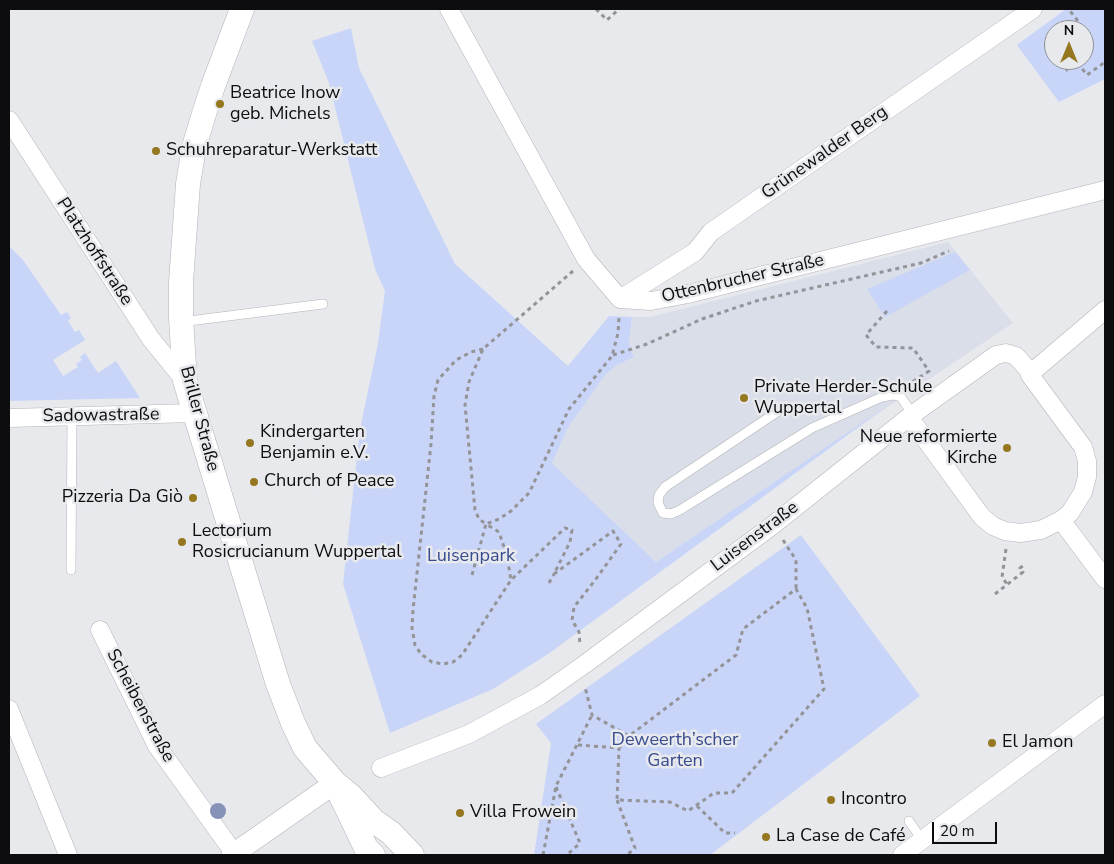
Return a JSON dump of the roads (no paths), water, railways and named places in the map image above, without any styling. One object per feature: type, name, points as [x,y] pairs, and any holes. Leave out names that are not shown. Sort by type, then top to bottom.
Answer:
[{"type":"main road","name":"Briller Straße","points":[[242,9],[212,86],[194,147],[188,184],[181,282],[181,322],[185,381],[276,676],[287,708],[305,748],[335,783],[351,796],[374,821],[391,833],[412,855]]},
{"type":"main road","name":"Briller Straße","points":[[335,783],[366,848],[373,855]]},
{"type":"street","points":[[449,9],[586,260],[620,299]]},
{"type":"street","name":"Grünewalder Berg","points":[[620,299],[695,252],[710,232],[1033,9]]},
{"type":"street","name":"Platzhoffstraße","points":[[9,120],[151,339],[185,381]]},
{"type":"street","name":"Ottenbrucher Straße","points":[[620,299],[651,301],[688,294],[1105,190]]},
{"type":"street","points":[[911,416],[982,517],[993,526],[1008,532],[1020,533],[1041,530],[1061,520],[1075,507],[1083,492],[1087,477],[1087,461],[1083,447],[1030,375],[1105,310]]},
{"type":"street","name":"Luisenstraße","points":[[381,768],[469,734],[518,709],[585,664],[773,525],[911,416],[996,355],[1006,353],[1016,356],[1031,373]]},
{"type":"street","name":"Sadowastraße","points":[[9,418],[194,413]]},
{"type":"street","points":[[1061,520],[1105,579]]},
{"type":"street","name":"Scheibenstraße","points":[[100,630],[157,746],[233,854]]},
{"type":"street","points":[[902,855],[1105,704]]},
{"type":"street","points":[[9,709],[68,855]]},
{"type":"street","points":[[233,854],[335,783]]},
{"type":"lane","points":[[181,322],[323,304]]},
{"type":"lane","points":[[777,412],[665,487],[659,494],[658,503],[663,513],[671,514],[680,510],[812,428],[882,397],[893,395],[901,397],[911,416]]},
{"type":"lane","points":[[71,570],[72,416]]},
{"type":"lane","points":[[909,821],[922,840]]},
{"type":"place","name":"Beatrice Inow geb. Michels","points":[[220,104]]},
{"type":"place","name":"Schuhreparatur-Werkstatt","points":[[156,151]]},
{"type":"place","name":"Private Herder-Schule Wuppertal","points":[[744,398]]},
{"type":"place","name":"Kindergarten Benjamin e.V.","points":[[250,443]]},
{"type":"place","name":"Neue reformierte Kirche","points":[[1007,448]]},
{"type":"place","name":"Church of Peace","points":[[254,482]]},
{"type":"place","name":"Pizzeria Da Giò","points":[[193,498]]},
{"type":"place","name":"Lectorium Rosicrucianum Wuppertal","points":[[182,542]]},
{"type":"place","name":"El Jamon","points":[[992,743]]},
{"type":"place","name":"Incontro","points":[[831,800]]},
{"type":"place","name":"Villa Frowein","points":[[460,813]]},
{"type":"place","name":"La Case de Café","points":[[766,837]]},
{"type":"park label","name":"Luisenpark","points":[[471,557]]},
{"type":"park label","name":"Deweerth’scher Garten","points":[[675,751]]}]
